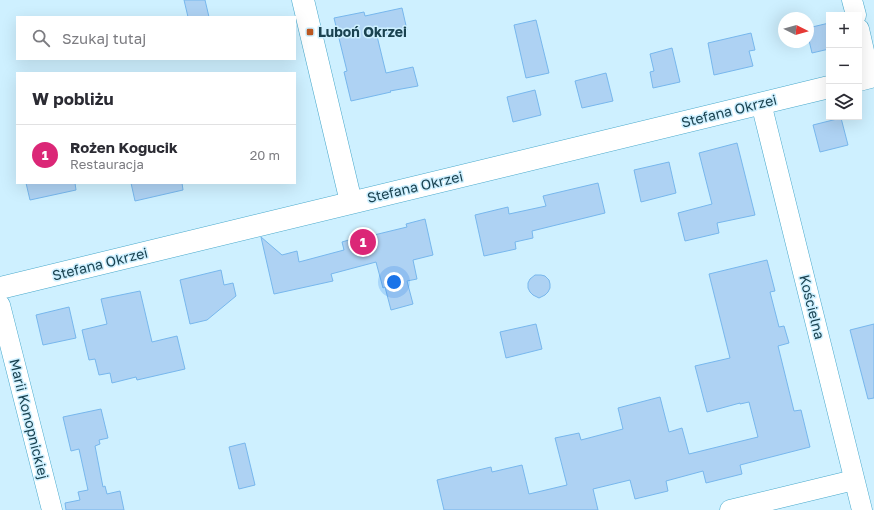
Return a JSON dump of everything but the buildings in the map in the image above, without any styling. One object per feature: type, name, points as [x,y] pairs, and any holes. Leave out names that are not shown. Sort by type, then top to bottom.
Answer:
[{"type":"street","points":[[303,0],[351,202]]},
{"type":"street","points":[[852,0],[855,12]]},
{"type":"street","points":[[862,45],[868,78]]},
{"type":"street","name":"Stefana Okrzei","points":[[0,288],[826,88]]},
{"type":"street","name":"Kościelna","points":[[761,103],[862,510]]},
{"type":"street","name":"Marii Konopnickiej","points":[[0,305],[52,510]]},
{"type":"street","points":[[730,510],[854,480]]},
{"type":"place","name":"Luboń Okrzei","points":[[310,32]]},
{"type":"place","name":"Rożen Kogucik","points":[[363,242]]}]
